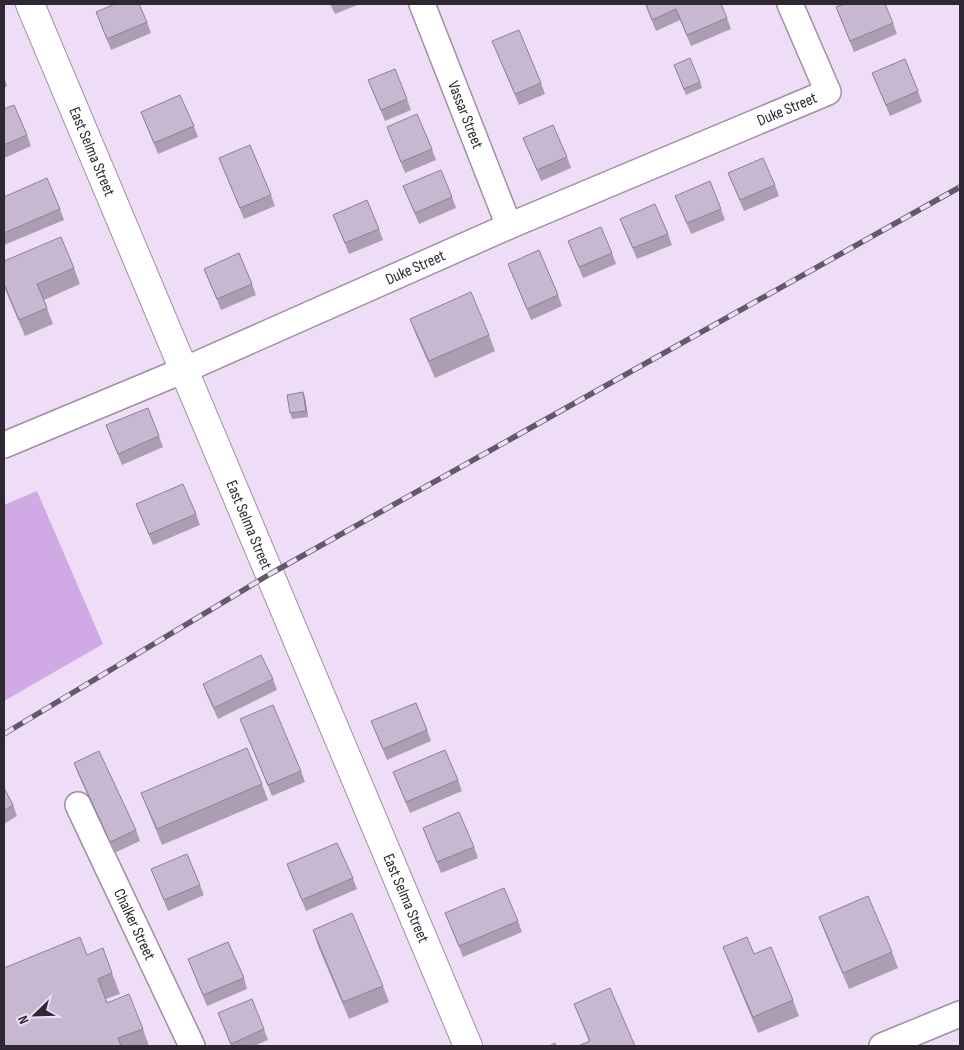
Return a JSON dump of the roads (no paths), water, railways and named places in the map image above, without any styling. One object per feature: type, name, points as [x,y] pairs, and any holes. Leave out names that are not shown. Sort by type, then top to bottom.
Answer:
[{"type":"street","name":"East Selma Street","points":[[30,4],[468,1046]]},
{"type":"street","name":"Vassar Street","points":[[422,4],[509,226]]},
{"type":"street","name":"Duke Street","points":[[4,444],[184,370],[509,226],[828,92],[790,4]]},
{"type":"street","name":"Chalker Street","points":[[78,804],[192,1046]]},
{"type":"street","points":[[882,1046],[960,1014]]},
{"type":"railway","points":[[4,734],[270,574],[960,187]]}]
